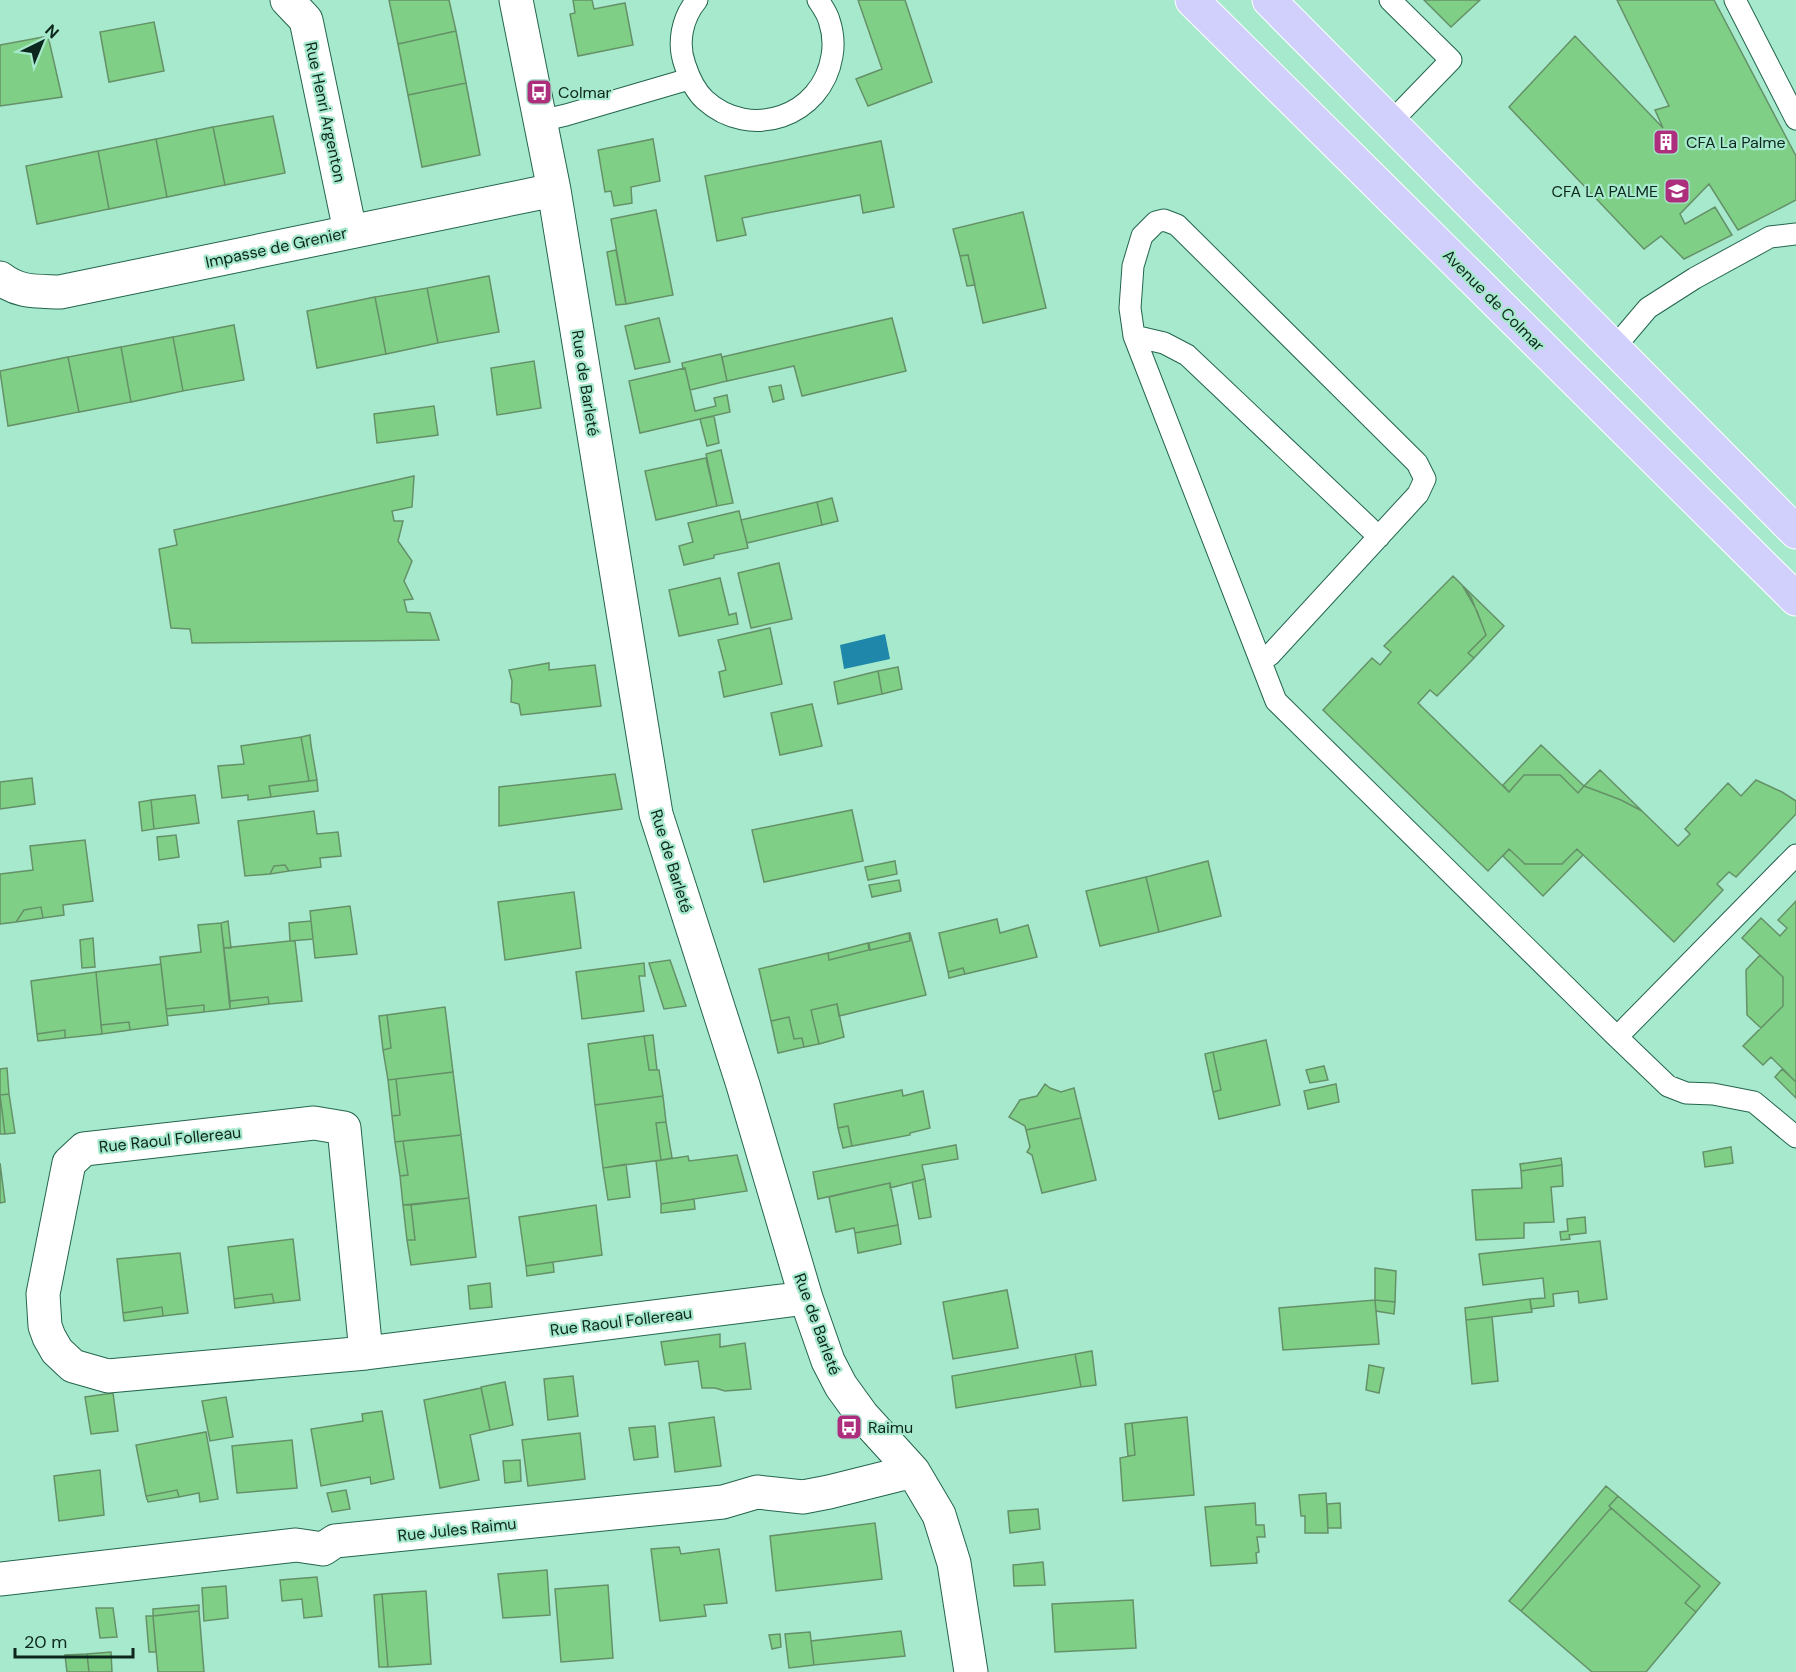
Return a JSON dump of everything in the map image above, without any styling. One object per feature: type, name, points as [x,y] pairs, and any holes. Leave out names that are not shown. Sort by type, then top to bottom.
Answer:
[{"type":"main road","name":"Avenue de Colmar","points":[[1192,0],[1796,599]]},
{"type":"main road","points":[[1269,0],[1796,532]]},
{"type":"street","name":"Rue Henri Argenton","points":[[287,0],[306,20],[351,231]]},
{"type":"street","name":"Rue de Barleté","points":[[516,0],[554,190],[656,814],[743,1085],[806,1298],[828,1361],[841,1386],[862,1415],[913,1471],[939,1515],[954,1563],[971,1672]]},
{"type":"street","name":"Impasse de Grenier","points":[[0,278],[9,285],[25,291],[60,292],[554,190]]},
{"type":"street","name":"Rue Raoul Follereau","points":[[366,1353],[344,1128],[314,1123],[84,1149],[69,1163],[43,1293],[45,1326],[57,1351],[74,1366],[108,1376],[366,1353],[806,1298]]},
{"type":"street","name":"Rue Jules Raimu","points":[[0,1579],[296,1545],[323,1548],[335,1541],[723,1502],[757,1492],[803,1497],[913,1471]]},
{"type":"lane","points":[[697,0],[691,7],[682,31],[682,56],[689,79],[704,100],[725,114],[750,121],[775,119],[798,110],[818,92],[830,70],[834,45],[829,20],[818,0]]},
{"type":"lane","points":[[1390,0],[1451,60],[1390,122]]},
{"type":"lane","points":[[1735,0],[1796,118]]},
{"type":"lane","points":[[540,121],[689,79]]},
{"type":"lane","points":[[1260,660],[1270,655],[1379,537],[1418,494],[1425,479],[1417,464],[1177,225],[1164,220],[1156,222],[1142,236],[1133,266],[1130,308],[1134,336],[1260,660],[1276,701],[1668,1086],[1686,1093],[1713,1094],[1754,1102],[1796,1137]]},
{"type":"lane","points":[[1614,348],[1648,308],[1695,278],[1770,237],[1796,234]]},
{"type":"lane","points":[[1134,336],[1164,343],[1187,355],[1379,537]]},
{"type":"lane","points":[[1617,1037],[1796,855]]},
{"type":"water","points":[[885,634],[890,659],[844,669],[840,645]]},
{"type":"building","points":[[389,0],[449,0],[456,31],[398,44]]},
{"type":"building","points":[[573,0],[592,0],[594,9],[625,3],[633,45],[578,56],[570,14],[575,13]]},
{"type":"building","points":[[858,0],[905,0],[932,82],[868,106],[856,79],[882,69]]},
{"type":"building","points":[[1424,0],[1480,0],[1451,27]]},
{"type":"building","name":"CFA La Palme","points":[[1617,0],[1714,0],[1796,156],[1796,200],[1738,230],[1709,184],[1680,214],[1685,224],[1715,207],[1732,235],[1684,259],[1661,236],[1644,249],[1509,107],[1575,36],[1663,128],[1655,110],[1669,106]]},
{"type":"building","points":[[154,22],[164,71],[109,82],[100,32]]},
{"type":"building","points":[[456,31],[466,83],[408,95],[398,44]]},
{"type":"building","points":[[48,36],[62,97],[0,106],[0,45]]},
{"type":"building","points":[[466,83],[480,155],[422,167],[408,95]]},
{"type":"building","points":[[273,116],[285,173],[225,185],[213,127]]},
{"type":"building","points":[[213,127],[225,185],[167,197],[156,139]]},
{"type":"building","points":[[156,139],[167,197],[109,209],[98,151]]},
{"type":"building","points":[[653,139],[660,181],[631,187],[632,203],[614,206],[611,191],[605,192],[598,150]]},
{"type":"building","points":[[881,141],[894,207],[863,213],[860,195],[742,218],[746,235],[717,241],[705,176]]},
{"type":"building","points":[[98,151],[109,209],[37,224],[26,166]]},
{"type":"building","points":[[656,210],[673,295],[626,304],[611,219]]},
{"type":"building","points":[[1023,212],[1046,308],[983,323],[968,255],[960,256],[953,229]]},
{"type":"building","points":[[616,250],[626,304],[616,305],[607,252]]},
{"type":"building","points":[[968,255],[975,285],[967,286],[960,256]]},
{"type":"building","points":[[489,276],[499,332],[438,343],[427,288]]},
{"type":"building","points":[[427,288],[438,343],[386,354],[375,297]]},
{"type":"building","points":[[375,297],[386,354],[317,368],[307,311]]},
{"type":"building","points":[[659,318],[670,362],[635,369],[625,326]]},
{"type":"building","points":[[892,318],[906,371],[802,396],[794,366],[727,381],[722,357]]},
{"type":"building","points":[[234,325],[244,380],[183,391],[173,337]]},
{"type":"building","points":[[173,337],[183,391],[131,402],[121,347]]},
{"type":"building","points":[[121,347],[131,402],[79,412],[68,357]]},
{"type":"building","points":[[721,354],[727,381],[690,390],[682,363]]},
{"type":"building","points":[[68,357],[79,412],[8,426],[0,371]]},
{"type":"building","points":[[534,361],[541,408],[497,415],[491,368]]},
{"type":"building","points":[[685,368],[695,411],[716,406],[714,398],[727,395],[730,412],[640,433],[629,381]]},
{"type":"building","points":[[781,385],[784,399],[773,402],[769,387]]},
{"type":"building","points":[[434,406],[438,435],[377,443],[374,414]]},
{"type":"building","points":[[714,416],[719,443],[707,446],[700,419]]},
{"type":"building","points":[[721,450],[733,503],[717,506],[706,454]]},
{"type":"building","points":[[706,458],[717,506],[656,520],[645,471]]},
{"type":"building","points":[[414,476],[412,507],[392,511],[394,521],[403,521],[398,541],[412,561],[404,581],[413,599],[404,600],[407,612],[430,613],[439,640],[192,643],[190,629],[171,628],[159,549],[177,545],[174,530]]},
{"type":"building","points":[[832,498],[838,521],[822,525],[817,502]]},
{"type":"building","points":[[817,502],[822,525],[747,543],[741,520]]},
{"type":"building","points":[[739,511],[748,548],[714,555],[714,558],[684,565],[679,546],[693,542],[688,523]]},
{"type":"building","points":[[779,563],[792,619],[751,628],[738,573]]},
{"type":"building","points":[[1453,576],[1471,597],[1486,635],[1468,653],[1474,658],[1437,696],[1430,690],[1418,703],[1509,792],[1524,775],[1560,775],[1578,793],[1584,786],[1642,811],[1678,846],[1690,834],[1685,829],[1728,783],[1741,796],[1756,780],[1796,801],[1796,814],[1736,877],[1729,872],[1717,884],[1723,890],[1674,942],[1577,849],[1562,864],[1525,864],[1509,849],[1488,871],[1323,710],[1372,658],[1380,665],[1391,652],[1384,646]]},
{"type":"building","points":[[720,578],[729,615],[736,613],[738,624],[679,636],[669,590]]},
{"type":"building","points":[[1462,585],[1504,626],[1474,658],[1468,653],[1486,635],[1477,611]]},
{"type":"building","points":[[770,628],[782,684],[724,697],[719,672],[726,670],[718,640]]},
{"type":"building","points":[[549,663],[549,670],[595,665],[601,706],[521,715],[519,704],[511,702],[512,681],[509,670]]},
{"type":"building","points":[[898,667],[902,689],[882,694],[878,671]]},
{"type":"building","points":[[878,671],[882,694],[838,704],[834,682]]},
{"type":"building","points":[[812,704],[822,746],[780,755],[771,713]]},
{"type":"building","points":[[310,735],[317,780],[309,781],[301,737]]},
{"type":"building","points":[[301,737],[309,781],[269,786],[271,797],[248,800],[248,795],[222,798],[218,766],[244,764],[241,746]]},
{"type":"building","points":[[1541,745],[1584,786],[1578,793],[1560,775],[1524,775],[1509,792],[1503,785]]},
{"type":"building","points":[[1600,770],[1642,811],[1584,786]]},
{"type":"building","points":[[615,774],[622,809],[499,826],[499,787]]},
{"type":"building","points":[[32,778],[35,804],[0,809],[0,782]]},
{"type":"building","points":[[317,780],[318,791],[271,797],[269,786]]},
{"type":"building","points":[[195,795],[199,823],[154,829],[151,800]]},
{"type":"building","points":[[151,800],[154,829],[142,831],[139,802]]},
{"type":"building","points":[[852,810],[863,861],[764,882],[752,830]]},
{"type":"building","points":[[314,811],[317,834],[338,832],[341,856],[320,858],[321,867],[289,871],[285,865],[274,866],[270,874],[245,876],[238,821]]},
{"type":"building","points":[[176,835],[179,857],[159,860],[157,837]]},
{"type":"building","points":[[85,840],[93,901],[63,905],[64,915],[43,918],[41,907],[24,910],[16,922],[0,924],[0,874],[33,870],[30,846]]},
{"type":"building","points":[[1509,849],[1525,864],[1562,864],[1577,849],[1583,855],[1543,896],[1503,856]]},
{"type":"building","points":[[895,861],[897,874],[868,880],[865,867]]},
{"type":"building","points":[[1208,861],[1221,916],[1159,932],[1146,877]]},
{"type":"building","points":[[285,865],[289,871],[270,874],[274,866]]},
{"type":"building","points":[[1146,877],[1159,932],[1100,946],[1086,891]]},
{"type":"building","points":[[899,880],[901,891],[872,897],[869,885]]},
{"type":"building","points":[[574,892],[581,948],[505,960],[498,902]]},
{"type":"building","points":[[1796,901],[1796,1082],[1771,1057],[1763,1065],[1743,1046],[1783,1006],[1783,977],[1742,938],[1761,918],[1780,936],[1787,928],[1778,920]]},
{"type":"building","points":[[350,906],[357,954],[315,958],[310,911]]},
{"type":"building","points":[[41,907],[43,918],[16,922],[24,910]]},
{"type":"building","points":[[997,919],[1000,933],[1028,925],[1037,957],[965,974],[963,968],[948,972],[939,933]]},
{"type":"building","points":[[228,921],[231,948],[224,948],[221,923]]},
{"type":"building","points":[[311,921],[313,939],[290,941],[289,923]]},
{"type":"building","points":[[221,923],[230,1009],[204,1012],[204,1005],[166,1009],[160,957],[201,952],[198,925]]},
{"type":"building","points":[[909,933],[910,941],[870,950],[869,943]]},
{"type":"building","points":[[909,933],[926,995],[839,1016],[837,1004],[811,1010],[819,1044],[804,1047],[802,1038],[794,1039],[789,1017],[771,1021],[759,969],[828,953],[829,960],[869,950],[868,943],[870,950],[910,941]]},
{"type":"building","points":[[93,938],[95,967],[82,968],[80,940]]},
{"type":"building","points":[[295,941],[302,1001],[269,1004],[268,997],[230,1001],[224,948]]},
{"type":"building","points":[[868,943],[869,950],[829,960],[828,953]]},
{"type":"building","points":[[1760,955],[1783,977],[1783,1006],[1761,1028],[1747,1015],[1746,970]]},
{"type":"building","points":[[670,960],[686,1006],[664,1009],[649,963]]},
{"type":"building","points":[[644,963],[645,976],[639,976],[644,1011],[582,1019],[576,972]]},
{"type":"building","points":[[161,964],[168,1025],[130,1030],[129,1022],[101,1025],[96,972]]},
{"type":"building","points":[[963,968],[965,974],[949,978],[948,972]]},
{"type":"building","points":[[96,972],[102,1034],[65,1038],[65,1030],[37,1034],[31,981]]},
{"type":"building","points":[[268,997],[269,1004],[230,1009],[230,1001]]},
{"type":"building","points":[[837,1004],[844,1037],[819,1044],[811,1010]]},
{"type":"building","points":[[204,1005],[204,1012],[167,1016],[166,1009]]},
{"type":"building","points":[[445,1007],[453,1072],[388,1080],[383,1050],[391,1048],[387,1015]]},
{"type":"building","points":[[387,1015],[391,1048],[383,1050],[379,1016]]},
{"type":"building","points":[[789,1017],[794,1039],[802,1038],[804,1047],[778,1053],[771,1021]]},
{"type":"building","points":[[129,1022],[130,1030],[102,1034],[101,1025]]},
{"type":"building","points":[[65,1030],[65,1038],[38,1041],[37,1034]]},
{"type":"building","points":[[653,1035],[657,1070],[649,1070],[644,1036]]},
{"type":"building","points":[[644,1036],[649,1070],[659,1070],[663,1096],[595,1105],[588,1044]]},
{"type":"building","points":[[1266,1040],[1280,1105],[1219,1119],[1213,1092],[1221,1090],[1213,1052]]},
{"type":"building","points":[[1213,1052],[1221,1090],[1213,1092],[1205,1054]]},
{"type":"building","points":[[1324,1066],[1328,1080],[1310,1083],[1306,1070]]},
{"type":"building","points":[[7,1068],[9,1094],[0,1095],[0,1069]]},
{"type":"building","points":[[1782,1069],[1796,1082],[1796,1098],[1775,1077]]},
{"type":"building","points":[[453,1072],[461,1135],[395,1142],[392,1116],[400,1115],[396,1079]]},
{"type":"building","points":[[396,1079],[400,1115],[392,1116],[388,1080]]},
{"type":"building","points":[[1045,1084],[1061,1092],[1074,1088],[1081,1118],[1026,1130],[1025,1126],[1009,1117],[1020,1100],[1037,1096]]},
{"type":"building","points":[[1336,1084],[1339,1102],[1308,1109],[1304,1091]]},
{"type":"building","points":[[902,1090],[903,1096],[923,1091],[930,1128],[910,1133],[910,1135],[852,1146],[848,1126],[838,1128],[834,1104]]},
{"type":"building","points":[[9,1094],[15,1133],[5,1134],[0,1095]]},
{"type":"building","points":[[0,1095],[5,1134],[0,1134]]},
{"type":"building","points":[[663,1096],[666,1122],[656,1123],[661,1160],[603,1168],[595,1105]]},
{"type":"building","points":[[1081,1118],[1096,1180],[1042,1193],[1032,1155],[1027,1152],[1030,1147],[1026,1130]]},
{"type":"building","points":[[666,1122],[672,1158],[661,1160],[656,1123]]},
{"type":"building","points":[[848,1126],[852,1146],[843,1148],[838,1128]]},
{"type":"building","points":[[461,1135],[469,1198],[403,1205],[400,1176],[408,1175],[403,1141]]},
{"type":"building","points":[[403,1141],[408,1175],[400,1176],[395,1142]]},
{"type":"building","points":[[956,1145],[958,1159],[922,1165],[925,1179],[890,1188],[890,1183],[818,1199],[813,1172]]},
{"type":"building","points":[[1731,1147],[1733,1163],[1705,1167],[1703,1152]]},
{"type":"building","points":[[737,1155],[747,1191],[661,1204],[656,1161],[688,1156],[689,1161]]},
{"type":"building","points":[[1561,1158],[1562,1165],[1521,1171],[1520,1164]]},
{"type":"building","points":[[0,1163],[5,1202],[0,1203]]},
{"type":"building","points":[[626,1164],[630,1197],[608,1200],[603,1168]]},
{"type":"building","points":[[1562,1165],[1563,1186],[1551,1187],[1554,1222],[1524,1223],[1524,1238],[1476,1240],[1472,1190],[1522,1188],[1521,1171]]},
{"type":"building","points":[[925,1179],[931,1217],[919,1219],[912,1182]]},
{"type":"building","points":[[890,1183],[898,1225],[855,1233],[854,1228],[836,1232],[829,1197]]},
{"type":"building","points":[[469,1198],[476,1257],[411,1265],[407,1240],[415,1240],[411,1205]]},
{"type":"building","points":[[694,1199],[695,1209],[661,1213],[661,1204]]},
{"type":"building","points":[[403,1205],[411,1205],[415,1240],[407,1240]]},
{"type":"building","points":[[596,1205],[602,1255],[526,1266],[519,1217]]},
{"type":"building","points":[[1585,1217],[1586,1233],[1569,1235],[1570,1239],[1561,1240],[1560,1232],[1568,1231],[1567,1219]]},
{"type":"building","points":[[898,1225],[901,1244],[858,1253],[855,1233]]},
{"type":"building","points":[[293,1239],[300,1300],[274,1303],[272,1294],[234,1299],[228,1247]]},
{"type":"building","points":[[1600,1241],[1607,1299],[1579,1303],[1578,1291],[1553,1294],[1554,1306],[1531,1309],[1530,1299],[1545,1298],[1543,1278],[1483,1285],[1479,1254]]},
{"type":"building","points":[[180,1253],[188,1313],[163,1316],[162,1307],[123,1313],[117,1259]]},
{"type":"building","points":[[553,1262],[554,1272],[527,1276],[526,1266]]},
{"type":"building","points":[[1375,1268],[1396,1271],[1395,1302],[1375,1300]]},
{"type":"building","points":[[490,1283],[492,1307],[470,1309],[468,1286]]},
{"type":"building","points":[[1007,1290],[1018,1348],[953,1359],[943,1302]]},
{"type":"building","points":[[272,1294],[274,1303],[235,1308],[234,1299]]},
{"type":"building","points":[[1530,1299],[1532,1312],[1466,1320],[1465,1308]]},
{"type":"building","points":[[1375,1300],[1395,1302],[1394,1314],[1376,1311]]},
{"type":"building","points":[[1375,1300],[1379,1344],[1283,1350],[1279,1308]]},
{"type":"building","points":[[162,1307],[163,1316],[124,1321],[123,1313]]},
{"type":"building","points":[[1492,1317],[1498,1381],[1472,1384],[1466,1320]]},
{"type":"building","points":[[720,1334],[720,1347],[745,1343],[751,1389],[725,1391],[702,1388],[698,1361],[665,1365],[661,1342]]},
{"type":"building","points":[[1092,1351],[1096,1385],[1081,1387],[1075,1354]]},
{"type":"building","points":[[1075,1354],[1081,1387],[956,1408],[952,1376]]},
{"type":"building","points":[[1369,1365],[1384,1368],[1379,1393],[1366,1390]]},
{"type":"building","points":[[573,1376],[578,1416],[548,1420],[544,1379]]},
{"type":"building","points":[[505,1382],[513,1425],[490,1430],[481,1387]]},
{"type":"building","points":[[481,1388],[490,1430],[470,1435],[479,1480],[440,1488],[424,1400]]},
{"type":"building","points":[[113,1393],[118,1431],[91,1434],[85,1397]]},
{"type":"building","points":[[226,1397],[233,1437],[210,1441],[202,1401]]},
{"type":"building","points":[[382,1411],[394,1479],[371,1484],[370,1477],[321,1486],[311,1429],[363,1421],[362,1414]]},
{"type":"building","points":[[714,1417],[721,1466],[675,1472],[669,1423]]},
{"type":"building","points":[[1187,1417],[1194,1495],[1123,1501],[1120,1458],[1135,1455],[1132,1423]]},
{"type":"building","points":[[1132,1423],[1135,1455],[1128,1456],[1125,1424]]},
{"type":"building","points":[[655,1426],[658,1457],[634,1460],[629,1428]]},
{"type":"building","points":[[206,1432],[218,1499],[200,1502],[199,1493],[179,1497],[177,1490],[146,1496],[136,1445]]},
{"type":"building","points":[[580,1433],[585,1479],[528,1486],[522,1440]]},
{"type":"building","points":[[292,1440],[297,1488],[237,1493],[232,1446]]},
{"type":"building","points":[[520,1460],[521,1481],[505,1483],[503,1461]]},
{"type":"building","points":[[100,1470],[104,1515],[59,1521],[54,1476]]},
{"type":"building","points":[[1606,1486],[1618,1496],[1609,1506],[1611,1508],[1521,1611],[1509,1601]]},
{"type":"building","points":[[177,1490],[179,1497],[148,1502],[146,1496]]},
{"type":"building","points":[[346,1490],[350,1509],[332,1512],[327,1493]]},
{"type":"building","points":[[1326,1493],[1328,1533],[1305,1533],[1305,1516],[1301,1516],[1299,1495]]},
{"type":"building","points":[[1618,1496],[1720,1583],[1696,1612],[1685,1603],[1700,1586],[1609,1506]]},
{"type":"building","points":[[1255,1503],[1256,1525],[1264,1525],[1265,1537],[1257,1537],[1259,1552],[1256,1553],[1257,1563],[1211,1566],[1205,1507]]},
{"type":"building","points":[[1340,1503],[1341,1528],[1328,1528],[1327,1504]]},
{"type":"building","points":[[1611,1508],[1700,1586],[1685,1603],[1696,1612],[1646,1672],[1592,1672],[1521,1611]]},
{"type":"building","points":[[1038,1509],[1040,1529],[1010,1533],[1008,1511]]},
{"type":"building","points":[[875,1523],[882,1579],[776,1591],[770,1536]]},
{"type":"building","points":[[679,1547],[681,1554],[719,1549],[727,1603],[704,1605],[706,1616],[660,1621],[651,1549]]},
{"type":"building","points":[[1043,1562],[1045,1585],[1014,1586],[1013,1565]]},
{"type":"building","points":[[547,1570],[550,1615],[503,1618],[498,1574]]},
{"type":"building","points":[[317,1577],[322,1616],[304,1618],[302,1599],[282,1601],[280,1580]]},
{"type":"building","points":[[608,1585],[613,1658],[561,1662],[555,1589]]},
{"type":"building","points":[[226,1586],[228,1618],[204,1621],[202,1588]]},
{"type":"building","points":[[426,1591],[431,1664],[388,1667],[382,1594]]},
{"type":"building","points":[[382,1594],[388,1667],[379,1667],[374,1595]]},
{"type":"building","points":[[1133,1600],[1136,1648],[1055,1652],[1052,1604]]},
{"type":"building","points":[[199,1605],[199,1611],[153,1616],[153,1609]]},
{"type":"building","points":[[96,1608],[113,1608],[117,1637],[100,1638]]},
{"type":"building","points":[[199,1611],[204,1672],[158,1672],[153,1616]]},
{"type":"building","points":[[146,1616],[153,1616],[156,1652],[149,1652]]},
{"type":"building","points":[[901,1631],[905,1656],[814,1665],[811,1641]]},
{"type":"building","points":[[810,1632],[814,1665],[789,1668],[785,1634]]},
{"type":"building","points":[[780,1634],[781,1647],[772,1649],[769,1635]]},
{"type":"building","points":[[111,1652],[112,1672],[89,1672],[87,1654]]},
{"type":"building","points":[[87,1654],[89,1672],[67,1672],[65,1655]]},
{"type":"place","name":"Colmar","points":[[539,92]]},
{"type":"place","name":"CFA La Palme","points":[[1666,142]]},
{"type":"place","name":"CFA LA PALME","points":[[1677,191]]},
{"type":"place","name":"Raimu","points":[[849,1427]]}]
